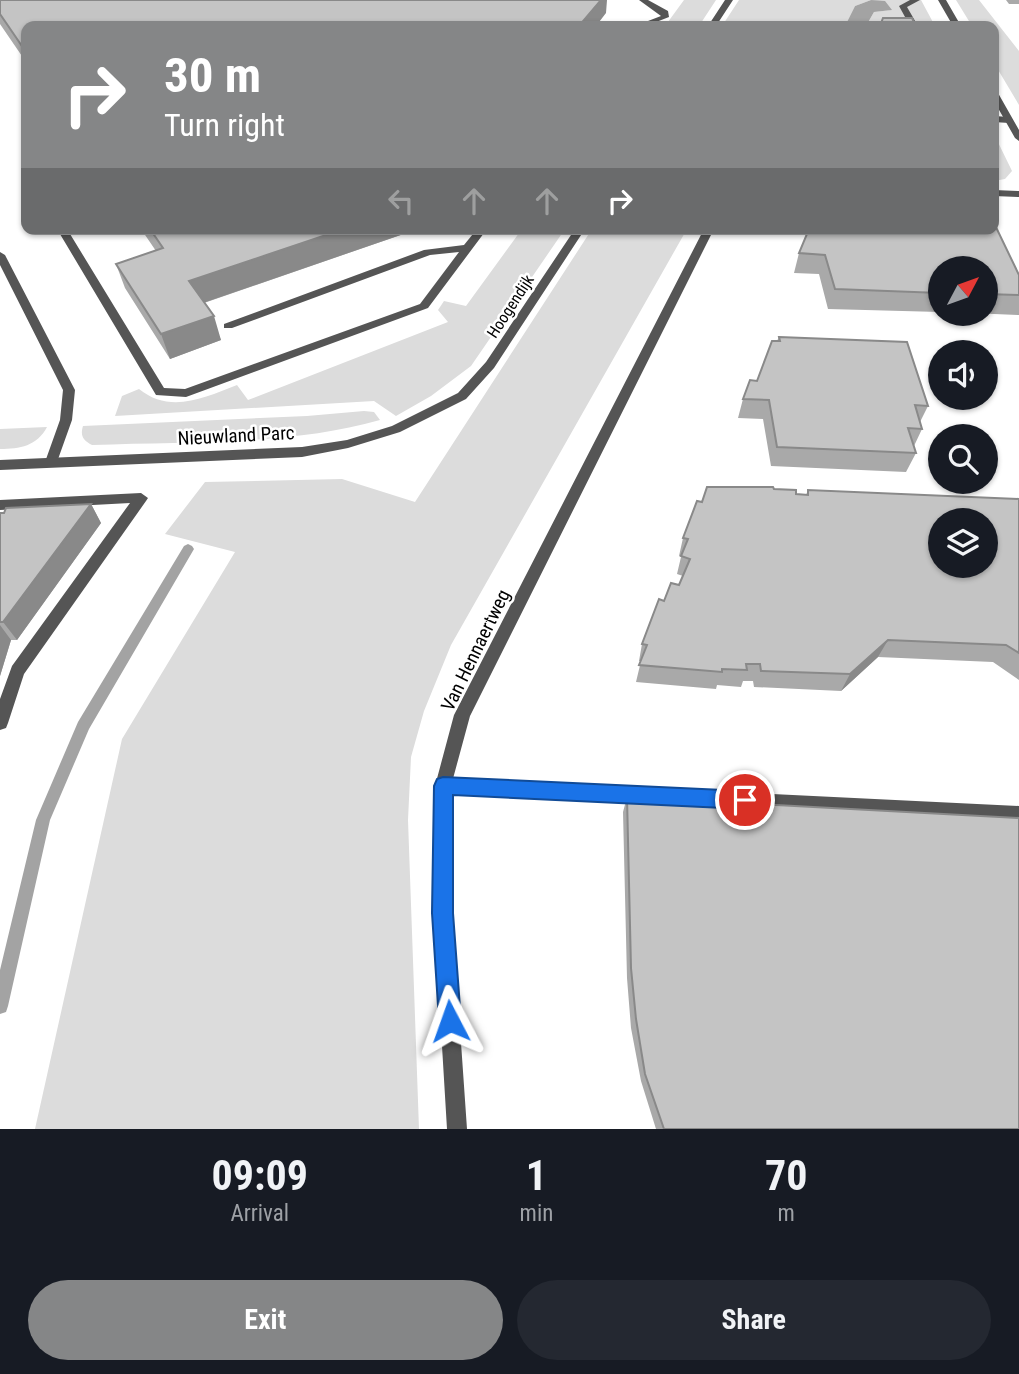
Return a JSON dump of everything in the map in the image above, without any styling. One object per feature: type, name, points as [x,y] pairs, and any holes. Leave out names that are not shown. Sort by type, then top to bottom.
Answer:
[{"type":"street","points":[[643,0],[665,13],[665,16],[652,21]]},
{"type":"street","points":[[715,21],[729,0]]},
{"type":"street","points":[[912,21],[904,6],[916,0]]},
{"type":"street","points":[[942,0],[954,21]]},
{"type":"street","points":[[999,102],[1019,138]]},
{"type":"street","points":[[999,119],[1009,120]]},
{"type":"street","points":[[999,194],[1019,194]]},
{"type":"street","points":[[66,235],[160,393],[186,393],[424,306],[478,235]]},
{"type":"street","name":"Hoogendijk","points":[[462,396],[490,365],[576,235]]},
{"type":"street","name":"Van Hennaertweg","points":[[457,1129],[443,913],[443,786],[462,715],[706,235]]},
{"type":"street","points":[[228,327],[428,252],[468,248]]},
{"type":"street","points":[[0,255],[69,390],[67,413],[51,462]]},
{"type":"street","name":"Nieuwland Parc","points":[[0,465],[302,452],[348,444],[396,429],[462,396]]},
{"type":"street","points":[[0,505],[141,498],[17,671],[0,723]]},
{"type":"street","points":[[443,786],[1019,814]]},
{"type":"shaded area","points":[[684,0],[716,0],[702,21],[669,21]]},
{"type":"shaded area","points":[[739,0],[871,0],[855,6],[848,21],[725,21]]},
{"type":"shaded area","points":[[871,0],[921,0],[932,21],[869,21],[874,12],[891,10]]},
{"type":"shaded area","points":[[871,0],[885,1],[892,10],[874,12],[869,21],[848,21],[855,6]]},
{"type":"shaded area","points":[[956,0],[979,0],[995,21],[969,21]]},
{"type":"shaded area","points":[[999,26],[1019,51],[1019,105],[999,71]]},
{"type":"shaded area","points":[[999,144],[1012,171],[1005,179],[999,180]]},
{"type":"shaded area","points":[[518,235],[561,235],[471,366],[431,396],[396,416],[374,401],[115,416],[122,396],[139,389],[151,397],[175,402],[200,399],[237,385],[248,400],[448,322],[438,310],[444,301],[466,306]]},
{"type":"shaded area","points":[[588,235],[684,235],[451,645],[424,711],[411,757],[408,820],[419,1129],[35,1129],[122,739],[235,552],[165,534],[205,482],[342,479],[415,502]]},
{"type":"shaded area","points":[[374,412],[380,420],[310,434],[273,438],[92,445],[82,435],[83,426]]},
{"type":"shaded area","points":[[47,427],[38,438],[27,445],[0,449],[0,429]]},
{"type":"building","points":[[0,0],[601,0],[583,21],[21,21],[21,45],[0,14]]},
{"type":"building","points":[[883,18],[912,18],[914,21],[882,21]]},
{"type":"building","points":[[999,233],[1019,275],[1019,295],[998,294],[998,256],[928,256],[928,293],[835,289],[825,255],[799,253],[806,235]]},
{"type":"building","points":[[154,235],[326,235],[189,281],[214,316],[161,334],[116,264],[163,248]]},
{"type":"building","points":[[779,337],[907,342],[928,406],[915,405],[922,429],[908,428],[916,453],[777,447],[769,400],[743,399],[750,380],[757,381],[772,341],[780,341]]},
{"type":"building","points":[[707,487],[773,487],[796,490],[796,494],[808,495],[808,490],[1019,499],[1019,653],[1006,645],[888,640],[850,674],[761,671],[760,664],[746,664],[747,670],[722,669],[722,672],[639,665],[647,645],[642,644],[659,599],[664,601],[671,583],[679,585],[690,559],[681,556],[688,539],[683,538],[697,501],[702,502]]},
{"type":"building","points":[[91,504],[3,622],[0,622],[0,513],[4,513],[6,508]]},
{"type":"building","points":[[627,797],[1019,818],[1019,1129],[664,1129],[645,1074],[636,1019],[631,968]]},
{"type":"waterway","points":[[0,1006],[43,820],[83,726],[188,549]]},
{"type":"route","points":[[450,1021],[443,913],[443,786],[745,800]]}]
